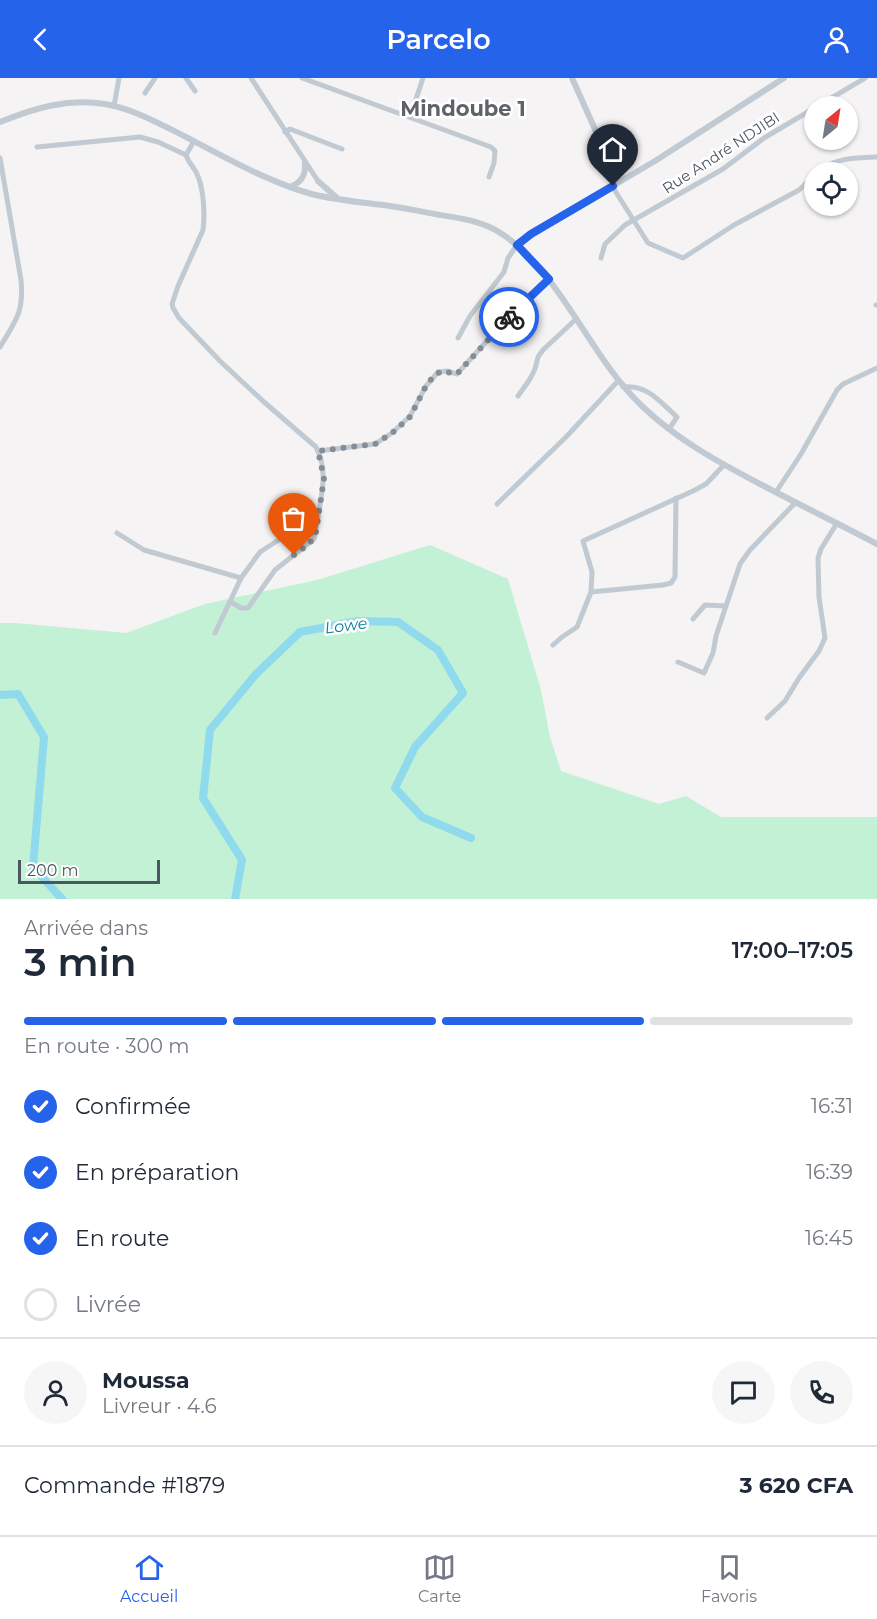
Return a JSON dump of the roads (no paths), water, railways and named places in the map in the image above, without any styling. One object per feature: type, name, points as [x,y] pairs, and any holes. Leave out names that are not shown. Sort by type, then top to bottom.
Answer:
[{"type":"street","points":[[114,106],[119,78]]},
{"type":"street","points":[[145,93],[155,78]]},
{"type":"street","points":[[186,78],[195,91]]},
{"type":"street","points":[[251,78],[318,181],[327,192],[341,201]]},
{"type":"street","points":[[302,78],[491,147],[495,151],[495,157],[489,177]]},
{"type":"street","points":[[410,117],[423,78]]},
{"type":"street","points":[[572,78],[615,174],[612,186],[633,222],[650,245],[683,258],[734,225],[804,185]]},
{"type":"street","points":[[459,338],[470,316],[504,272],[508,258],[517,245],[531,234],[626,178],[784,78]]},
{"type":"street","name":"Rue André NDJIBI","points":[[602,258],[603,248],[609,239],[625,225],[723,169],[764,138],[865,78]]},
{"type":"street","points":[[0,122],[57,103],[84,102],[114,106],[140,115],[290,187],[341,201],[411,209],[465,219],[489,227],[517,245],[549,279],[621,384],[642,407],[693,447],[877,544]]},
{"type":"street","points":[[285,132],[290,129],[298,130],[342,149]]},
{"type":"street","points":[[37,147],[140,137],[158,142],[186,155],[196,172],[201,189],[204,224],[178,286],[172,304],[173,309],[220,361],[305,436],[318,451],[324,478],[314,539],[275,570],[248,608],[241,608],[231,602]]},
{"type":"street","points":[[186,155],[194,141]]},
{"type":"street","points":[[836,162],[844,159],[877,157]]},
{"type":"street","points":[[0,158],[23,299],[19,315],[0,347]]},
{"type":"street","points":[[290,187],[304,177],[305,162]]},
{"type":"street","points":[[615,174],[626,178]]},
{"type":"street","points":[[313,194],[317,190],[318,181]]},
{"type":"street","points":[[318,451],[375,444],[392,433],[410,417],[426,386],[438,372],[447,371],[457,374],[513,312],[549,279]]},
{"type":"street","points":[[518,396],[536,369],[538,357],[543,350],[575,320]]},
{"type":"street","points":[[776,492],[801,454],[837,390],[843,384],[877,368]]},
{"type":"street","points":[[621,384],[640,387],[677,417],[669,429]]},
{"type":"street","points":[[497,504],[566,437],[581,419],[621,384]]},
{"type":"street","points":[[553,645],[577,627],[591,592],[592,572],[583,541],[706,484],[724,465]]},
{"type":"street","points":[[591,592],[671,583],[675,577],[676,498]]},
{"type":"street","points":[[678,662],[704,673],[713,653],[725,606],[740,564],[750,550],[796,502]]},
{"type":"street","points":[[214,633],[241,578],[260,552],[319,511]]},
{"type":"street","points":[[767,718],[785,701],[819,651],[825,638],[817,566],[821,549],[837,523]]},
{"type":"street","points":[[117,533],[144,550],[241,578]]},
{"type":"street","points":[[693,619],[705,605],[725,606]]},
{"type":"waterway","name":"Lowe","points":[[235,899],[242,860],[203,798],[210,730],[256,674],[300,632],[358,621],[398,622],[438,650],[463,693],[415,747],[395,788],[422,817],[471,838]]},
{"type":"waterway","name":"Lowe","points":[[0,695],[18,694],[44,737],[33,867],[62,899]]},
{"type":"district","name":"Mindoube 1","points":[[463,109]]}]
